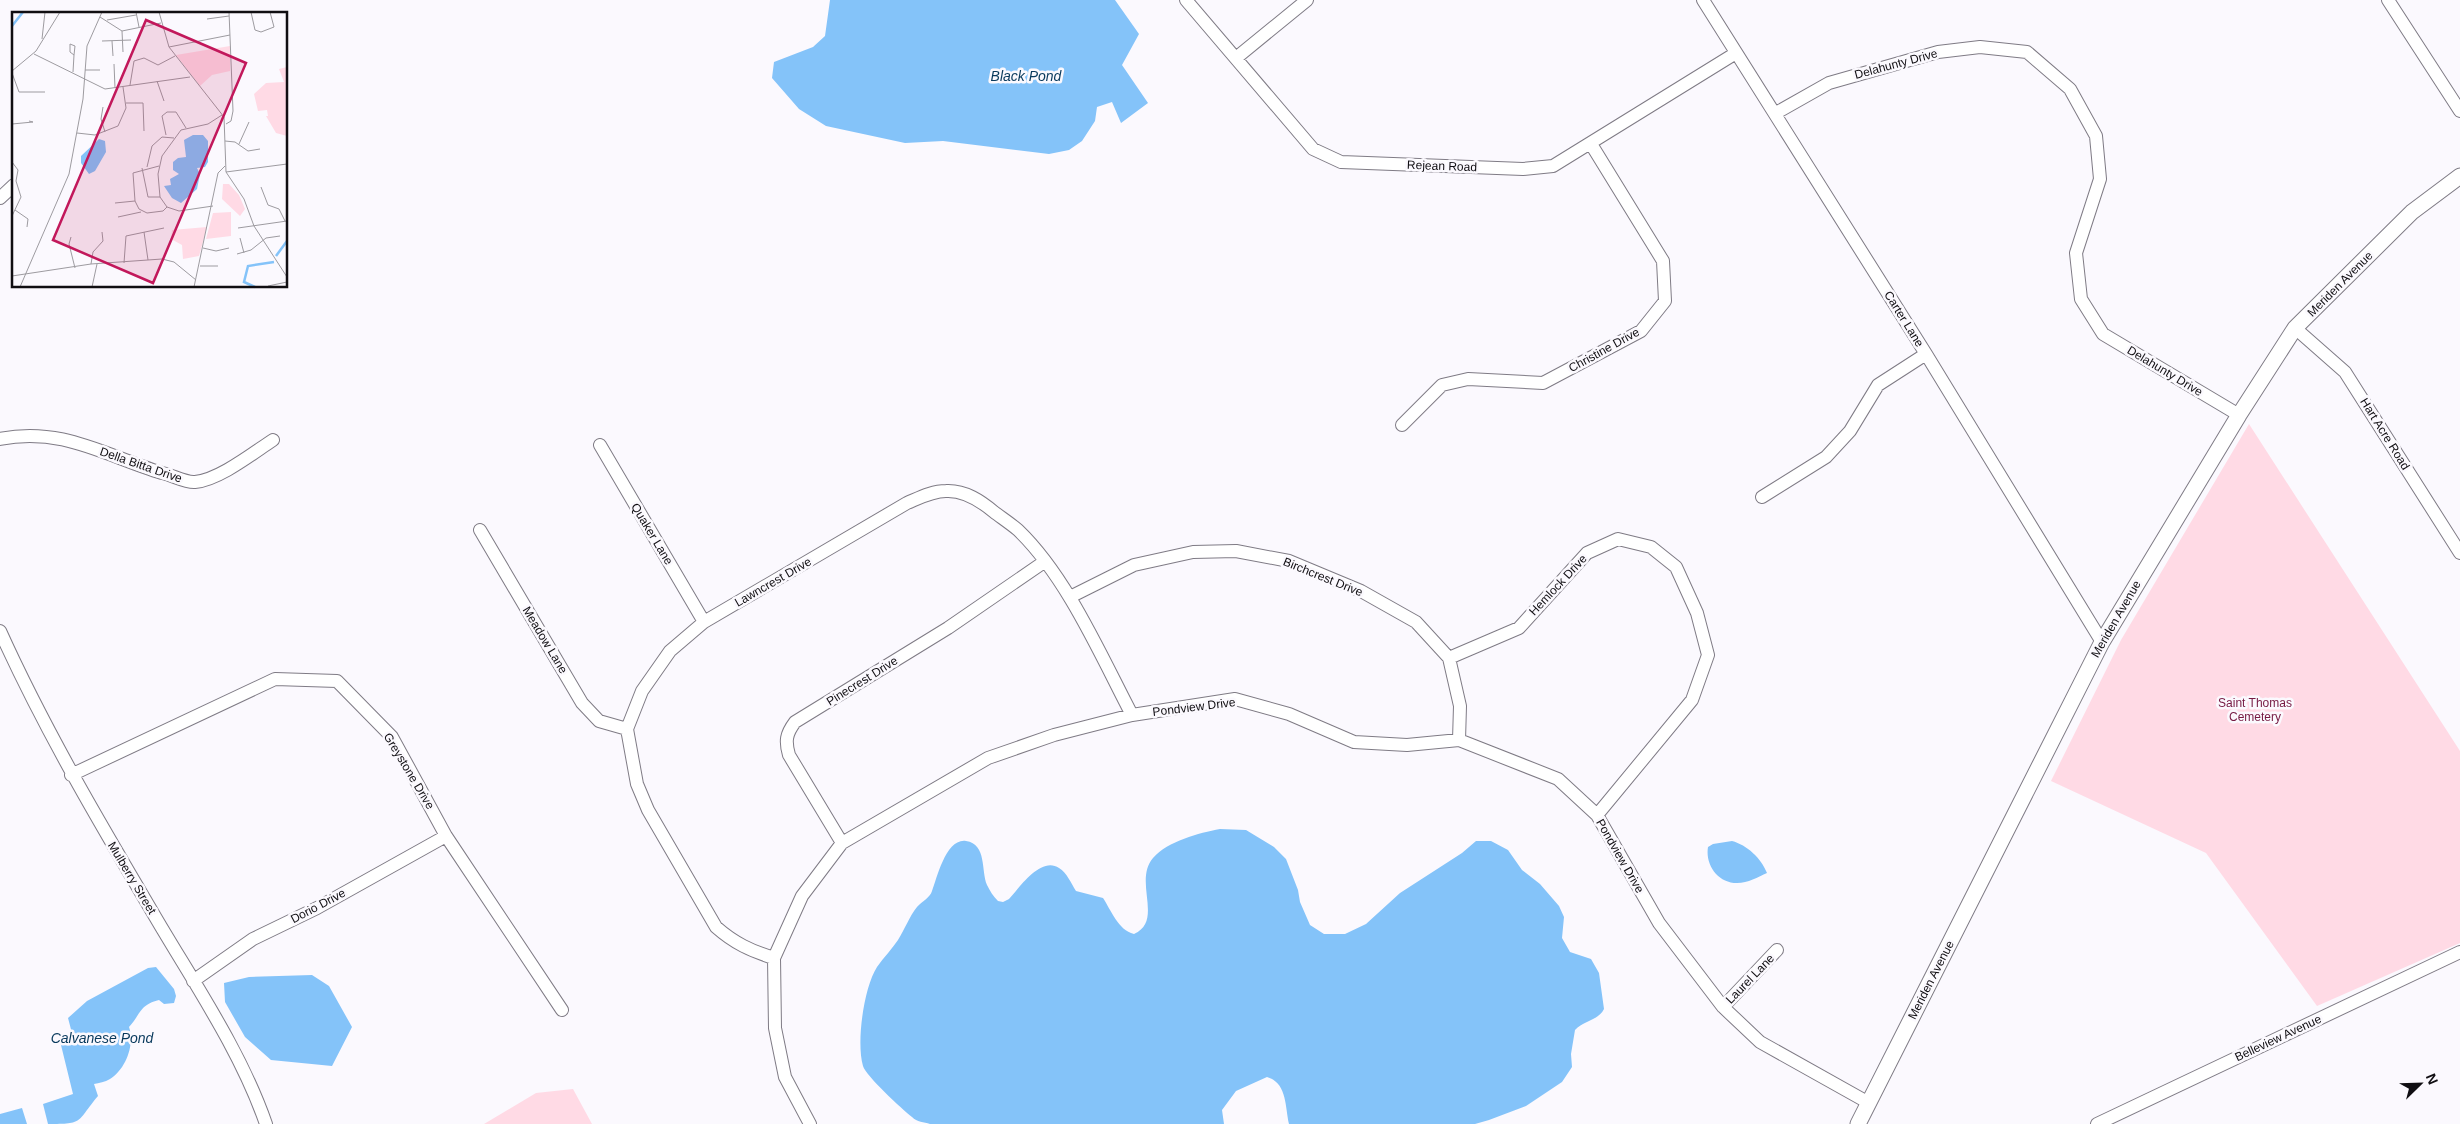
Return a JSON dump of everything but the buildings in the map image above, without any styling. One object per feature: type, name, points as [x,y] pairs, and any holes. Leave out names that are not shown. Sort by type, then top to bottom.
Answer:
[{"type":"main road","name":"Meriden Avenue","points":[[1858,1124],[2102,642],[2239,415],[2295,328],[2412,212],[2460,176]]},
{"type":"street","name":"Rejean Road","points":[[1186,0],[1313,149],[1341,162],[1523,169],[1552,166],[1591,144],[1736,53]]},
{"type":"street","points":[[1236,58],[1306,0]]},
{"type":"street","name":"Carter Lane","points":[[1703,0],[1776,113],[1926,354],[2102,642]]},
{"type":"street","points":[[2388,0],[2460,111]]},
{"type":"street","name":"Delahunty Drive","points":[[1776,113],[1829,83],[1938,52],[1980,48],[2027,52],[2070,89],[2096,136],[2100,179],[2076,253],[2081,299],[2103,334],[2239,415]]},
{"type":"street","name":"Christine Drive","points":[[1402,425],[1442,385],[1468,379],[1543,383],[1641,331],[1665,301],[1663,261],[1591,144]]},
{"type":"street","points":[[0,198],[12,187]]},
{"type":"street","name":"Hart Acre Road","points":[[2295,328],[2346,372],[2460,553]]},
{"type":"street","points":[[1762,497],[1826,457],[1850,431],[1878,385],[1926,354]]},
{"type":"street","name":"Della Bitta Drive","points":[[0,439],[18,435],[50,436],[72,440],[194,482],[212,477],[273,440]]},
{"type":"street","name":"Quaker Lane","points":[[600,445],[704,622]]},
{"type":"street","name":"Lawncrest Drive","points":[[627,729],[642,691],[670,651],[704,622],[907,503],[926,494],[947,490],[964,493],[979,500],[1019,531],[1070,598],[1132,715]]},
{"type":"street","name":"Meadow Lane","points":[[480,530],[582,703],[599,721],[627,729]]},
{"type":"street","name":"Hemlock Drive","points":[[1449,658],[1519,628],[1587,553],[1618,539],[1651,547],[1676,567],[1697,613],[1708,655],[1692,700],[1597,815]]},
{"type":"street","name":"Birchcrest Drive","points":[[1070,598],[1112,575],[1148,561],[1193,552],[1236,551],[1289,561],[1361,591],[1416,622],[1449,658],[1460,706],[1459,740]]},
{"type":"street","name":"Pinecrest Drive","points":[[842,844],[789,755],[785,742],[788,730],[795,722],[948,628],[1044,562]]},
{"type":"street","name":"Mulberry Street","points":[[0,631],[29,695],[71,775],[244,1071],[266,1124]]},
{"type":"street","name":"Greystone Drive","points":[[71,775],[275,679],[337,681],[392,737],[446,836],[562,1010]]},
{"type":"street","name":"Pondview Drive","points":[[810,1124],[785,1077],[775,1028],[774,958],[802,896],[842,844],[988,758],[1054,735],[1132,715],[1235,699],[1289,714],[1354,742],[1407,745],[1459,740],[1558,779],[1597,815],[1659,923],[1723,1007],[1760,1042],[1869,1103]]},
{"type":"street","points":[[627,729],[637,784],[648,810],[716,927],[732,941],[753,952],[774,958]]},
{"type":"street","name":"Dorio Drive","points":[[193,981],[253,939],[317,908],[446,836]]},
{"type":"street","name":"Laurel Lane","points":[[1723,1007],[1777,950]]},
{"type":"street","name":"Belleview Avenue","points":[[2096,1124],[2460,952]]},
{"type":"green space","name":"Saint Thomas Cemetery","points":[[2249,424],[2460,751],[2460,943],[2317,1006],[2206,853],[2051,781],[2121,640]]},
{"type":"green space","points":[[573,1089],[592,1124],[484,1124],[536,1093]]},
{"type":"water","name":"Black Pond","points":[[830,0],[1115,0],[1139,34],[1122,65],[1148,103],[1121,123],[1112,102],[1097,107],[1095,121],[1082,141],[1069,150],[1049,154],[943,141],[905,143],[826,126],[799,109],[772,78],[774,62],[813,47],[825,36]]},
{"type":"water","points":[[1220,829],[1246,830],[1274,847],[1286,859],[1298,890],[1300,902],[1310,925],[1324,934],[1345,934],[1366,924],[1400,893],[1462,853],[1476,841],[1491,841],[1508,850],[1522,870],[1540,884],[1559,906],[1564,917],[1562,938],[1570,952],[1591,959],[1599,973],[1604,1009],[1598,1016],[1575,1030],[1571,1054],[1572,1067],[1562,1082],[1526,1106],[1475,1124],[1289,1124],[1282,1090],[1274,1080],[1267,1077],[1236,1091],[1222,1110],[1224,1124],[930,1124],[914,1119],[866,1071],[863,1066],[860,1043],[862,1015],[872,976],[898,940],[914,911],[928,898],[943,860],[953,846],[959,842],[966,841],[973,843],[977,847],[982,859],[987,885],[998,901],[1003,902],[1009,899],[1031,874],[1038,869],[1052,865],[1059,868],[1069,878],[1076,891],[1103,898],[1119,924],[1128,932],[1134,934],[1143,928],[1147,920],[1146,878],[1148,867],[1153,858],[1175,842]]},
{"type":"water","points":[[1732,841],[1753,853],[1767,873],[1737,883],[1724,880],[1714,872],[1709,860],[1708,847],[1713,844]]},
{"type":"water","name":"Calvanese Pond","points":[[156,967],[174,989],[176,996],[174,1003],[164,1004],[159,1000],[144,1007],[129,1027],[131,1041],[125,1063],[116,1075],[104,1082],[94,1084],[98,1096],[79,1120],[68,1123],[48,1124],[43,1104],[73,1094],[60,1041],[73,1037],[68,1018],[87,1001],[148,968]]},
{"type":"water","points":[[312,975],[329,986],[352,1027],[332,1066],[271,1060],[245,1037],[225,1002],[224,983],[249,977]]},
{"type":"water","points":[[22,1108],[27,1124],[0,1124],[0,1114]]}]
